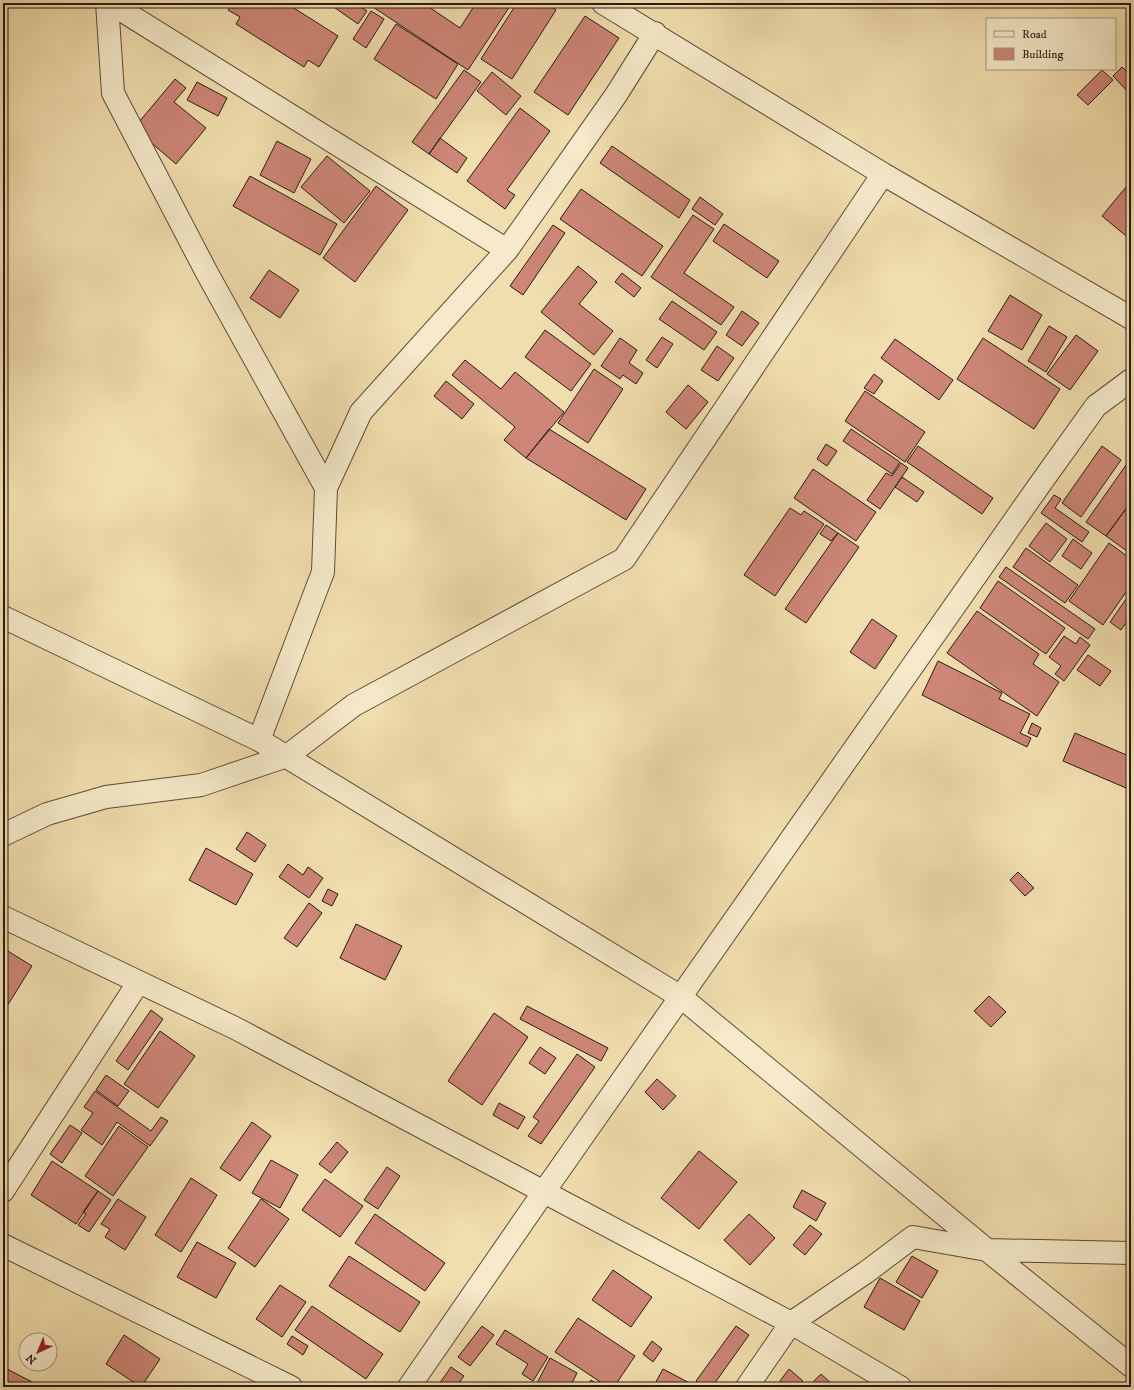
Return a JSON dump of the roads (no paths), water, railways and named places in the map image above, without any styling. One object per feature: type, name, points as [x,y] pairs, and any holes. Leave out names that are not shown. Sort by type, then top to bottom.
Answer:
[{"type":"street","points":[[109,3],[507,250]]},
{"type":"street","points":[[109,3],[113,93],[207,273],[326,488]]},
{"type":"street","points":[[615,6],[655,33],[883,174],[1131,318]]},
{"type":"street","points":[[259,740],[323,572],[326,488],[361,412],[507,250],[616,95],[655,33]]},
{"type":"street","points":[[3,835],[47,814],[99,800],[201,785],[287,756],[354,705],[624,559],[883,174]]},
{"type":"street","points":[[409,1387],[543,1193],[1096,406],[1131,380]]},
{"type":"street","points":[[3,617],[259,740],[681,997],[987,1250],[1131,1366]]},
{"type":"street","points":[[3,917],[138,983],[235,1028],[543,1193],[791,1323],[900,1387]]},
{"type":"street","points":[[3,1191],[138,983]]},
{"type":"street","points":[[747,1387],[791,1323],[865,1273],[913,1237],[987,1250],[1131,1253]]},
{"type":"street","points":[[3,1245],[291,1387]]}]
